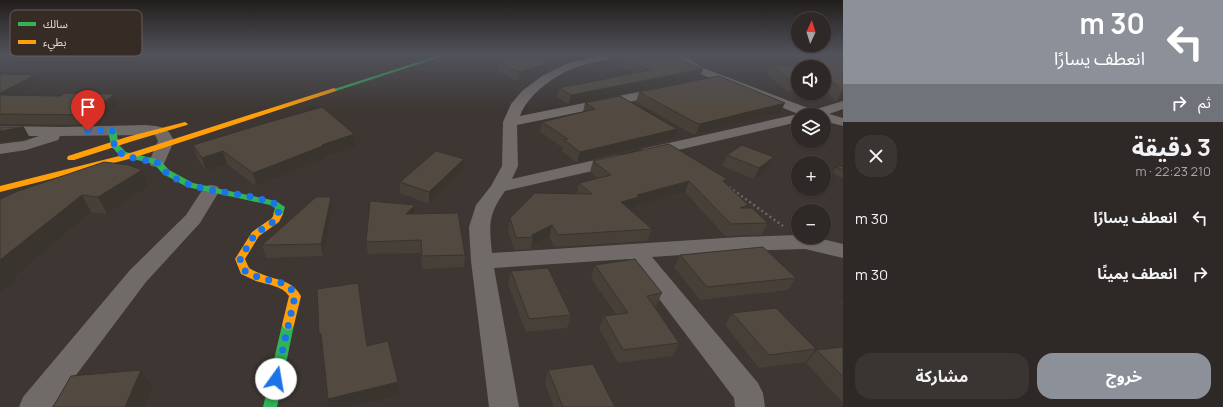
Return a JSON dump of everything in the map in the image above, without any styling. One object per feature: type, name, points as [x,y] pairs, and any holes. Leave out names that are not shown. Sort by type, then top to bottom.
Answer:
[{"type":"main road","points":[[284,96],[360,73]]},
{"type":"main road","points":[[161,138],[382,73]]},
{"type":"main road","points":[[0,189],[130,156],[193,122]]},
{"type":"main road","points":[[61,161],[113,137],[118,151],[130,156],[157,162],[162,170],[180,180],[212,190],[253,197],[276,204],[280,207],[276,220],[255,234],[240,259],[245,271],[260,278],[284,283],[292,289],[295,296],[270,407]]},
{"type":"main road","points":[[0,184],[32,171]]},
{"type":"street","points":[[504,407],[482,261],[479,227],[486,205],[499,187],[510,166],[510,122],[516,107],[527,94],[546,79],[557,73]]},
{"type":"street","points":[[709,73],[795,108]]},
{"type":"street","points":[[701,83],[723,79]]},
{"type":"street","points":[[510,122],[679,88]]},
{"type":"street","points":[[620,100],[640,111]]},
{"type":"street","points":[[831,109],[843,105]]},
{"type":"street","points":[[831,119],[843,122]]},
{"type":"street","points":[[499,187],[791,120]]},
{"type":"street","points":[[0,131],[63,132],[113,137],[137,129],[161,138],[157,162]]},
{"type":"street","points":[[673,130],[693,142]]},
{"type":"street","points":[[0,149],[53,138],[63,132]]},
{"type":"street","points":[[34,407],[138,276],[193,218],[212,190]]},
{"type":"street","points":[[482,261],[740,244],[791,242]]},
{"type":"street","points":[[813,244],[843,251]]},
{"type":"street","points":[[635,251],[748,393],[750,407]]},
{"type":"path","points":[[725,184],[791,232]]},
{"type":"building","points":[[635,73],[683,73],[571,95],[559,88]]},
{"type":"building","points":[[781,73],[791,73],[791,80]]},
{"type":"building","points":[[831,73],[843,73],[843,91],[835,83],[831,83]]},
{"type":"building","points":[[3,74],[35,75],[0,93],[0,76]]},
{"type":"building","points":[[719,76],[785,103],[700,124],[639,92]]},
{"type":"building","points":[[65,93],[115,94],[86,115],[0,114],[0,95],[60,96]]},
{"type":"building","points":[[620,96],[677,129],[580,152],[564,140],[568,139],[542,122],[595,109],[585,103]]},
{"type":"building","points":[[322,107],[354,134],[322,145],[323,146],[253,173],[223,151],[202,158],[193,145],[269,122]]},
{"type":"building","points":[[0,127],[24,127],[0,131]]},
{"type":"building","points":[[669,144],[727,179],[723,181],[748,205],[740,208],[752,208],[768,223],[731,224],[689,181],[637,195],[639,197],[621,202],[652,229],[558,235],[552,225],[532,235],[533,237],[516,238],[510,218],[535,193],[592,194],[579,183],[611,175],[593,161]]},
{"type":"building","points":[[742,145],[774,157],[759,168],[727,155]]},
{"type":"building","points":[[436,151],[464,159],[429,192],[400,182]]},
{"type":"building","points":[[104,162],[129,165],[142,170],[98,197],[82,195],[0,260],[0,199],[18,191]]},
{"type":"building","points":[[843,166],[843,170],[836,167]]},
{"type":"building","points":[[316,197],[331,197],[321,244],[262,245]]},
{"type":"building","points":[[370,201],[415,205],[406,214],[458,213],[465,255],[422,256],[421,240],[366,242]]},
{"type":"building","points":[[763,247],[796,278],[707,287],[680,255]]},
{"type":"building","points":[[635,259],[662,293],[647,296],[679,343],[623,350],[604,316],[628,313],[595,265]]},
{"type":"building","points":[[548,268],[571,315],[529,319],[511,271]]},
{"type":"building","points":[[358,283],[367,346],[388,341],[398,382],[328,399],[321,334],[319,334],[317,289]]},
{"type":"building","points":[[776,308],[816,349],[769,355],[732,313]]},
{"type":"building","points":[[843,347],[843,377],[817,350]]},
{"type":"building","points":[[593,364],[615,407],[563,407],[548,370]]},
{"type":"building","points":[[141,370],[125,407],[53,407],[71,376]]},
{"type":"traffic: fast","points":[[334,90],[387,73]]},
{"type":"traffic: fast","points":[[112,130],[115,146],[123,154],[157,162],[166,172],[190,185],[273,203],[280,207],[278,214]]},
{"type":"traffic: fast","points":[[270,407],[288,325]]},
{"type":"traffic: slow","points":[[0,189],[130,156],[334,90]]},
{"type":"traffic: slow","points":[[71,158],[130,139],[185,124]]},
{"type":"traffic: slow","points":[[278,214],[276,220],[255,234],[240,259],[245,271],[260,278],[280,283],[292,291],[295,296],[288,325]]},
{"type":"route","points":[[88,131],[112,130],[114,144],[118,151],[130,156],[157,162],[162,170],[194,186],[253,197],[276,204],[280,207],[276,220],[255,234],[240,259],[245,271],[260,278],[284,283],[292,289],[295,296],[276,379]]}]
